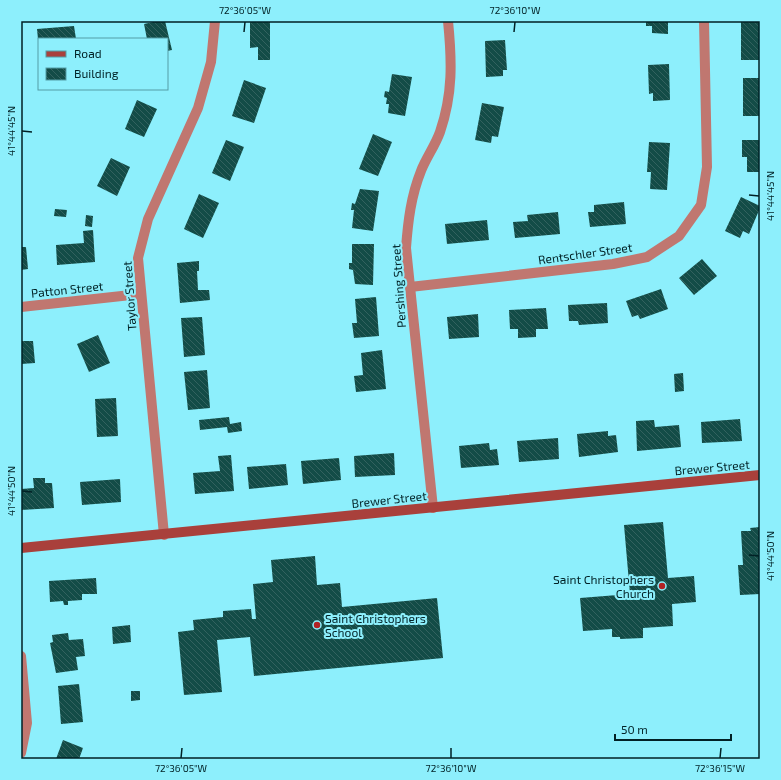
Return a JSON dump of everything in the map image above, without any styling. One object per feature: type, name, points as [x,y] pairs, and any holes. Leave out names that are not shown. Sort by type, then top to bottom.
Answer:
[{"type":"street","name":"Taylor Street","points":[[164,535],[140,294],[138,258],[148,219],[198,108],[211,62],[215,21]]},
{"type":"street","name":"Pershing Street","points":[[433,508],[406,248],[409,208],[421,170],[440,133],[448,100],[452,62],[448,21]]},
{"type":"street","name":"Rentschler Street","points":[[410,287],[613,264],[646,257],[679,236],[701,205],[707,167],[704,21]]},
{"type":"street","name":"Patton Street","points":[[21,307],[140,294]]},
{"type":"street","name":"Brewer Street","points":[[21,548],[760,475]]},
{"type":"street","points":[[21,656],[27,723],[21,753]]},
{"type":"building","points":[[165,21],[172,50],[168,51],[168,38],[147,38],[144,24]]},
{"type":"building","points":[[250,21],[270,21],[270,60],[258,60],[258,47],[250,48]]},
{"type":"building","points":[[646,21],[668,21],[668,34],[652,33],[652,26],[646,26]]},
{"type":"building","points":[[741,21],[760,21],[760,60],[741,60]]},
{"type":"building","points":[[74,26],[76,38],[38,39],[37,29]]},
{"type":"building","points":[[505,40],[507,70],[503,70],[503,76],[486,77],[485,41]]},
{"type":"building","points":[[669,64],[670,100],[653,101],[653,93],[649,94],[648,65]]},
{"type":"building","points":[[392,74],[412,77],[405,116],[388,113],[389,104],[386,104],[387,98],[384,97],[385,91],[389,92]]},
{"type":"building","points":[[743,78],[760,78],[759,116],[743,116]]},
{"type":"building","points":[[244,80],[266,88],[254,123],[232,116]]},
{"type":"building","points":[[137,100],[157,109],[144,137],[125,129]]},
{"type":"building","points":[[482,103],[504,107],[498,137],[492,136],[491,143],[475,140]]},
{"type":"building","points":[[373,134],[392,142],[378,176],[359,169]]},
{"type":"building","points":[[226,140],[244,147],[230,181],[212,173]]},
{"type":"building","points":[[742,140],[760,140],[760,172],[747,172],[747,157],[742,157]]},
{"type":"building","points":[[649,142],[670,143],[667,190],[650,189],[651,172],[647,172]]},
{"type":"building","points":[[111,158],[130,167],[117,196],[97,186]]},
{"type":"building","points":[[360,189],[379,191],[373,231],[352,228],[354,210],[351,210],[352,203],[355,204]]},
{"type":"building","points":[[199,194],[219,203],[203,238],[184,229]]},
{"type":"building","points":[[741,197],[760,206],[760,208],[749,234],[743,231],[740,238],[725,231]]},
{"type":"building","points":[[624,202],[626,224],[590,227],[588,212],[594,212],[594,205]]},
{"type":"building","points":[[55,209],[67,210],[66,217],[54,216]]},
{"type":"building","points":[[558,212],[560,234],[515,238],[513,222],[528,221],[527,215]]},
{"type":"building","points":[[86,215],[93,216],[92,227],[85,226]]},
{"type":"building","points":[[487,220],[489,240],[447,244],[445,224]]},
{"type":"building","points":[[93,230],[95,262],[57,265],[56,245],[84,243],[83,231]]},
{"type":"building","points":[[352,244],[374,244],[373,285],[355,284],[353,270],[349,269],[349,263],[352,263]]},
{"type":"building","points":[[21,247],[26,247],[28,269],[21,270]]},
{"type":"building","points":[[702,259],[717,276],[694,295],[679,278]]},
{"type":"building","points":[[199,261],[199,271],[197,271],[198,290],[209,290],[210,300],[180,303],[177,263]]},
{"type":"building","points":[[661,289],[668,309],[640,319],[638,315],[632,317],[626,301]]},
{"type":"building","points":[[376,297],[379,336],[354,338],[352,323],[357,323],[355,299]]},
{"type":"building","points":[[607,303],[608,323],[579,325],[578,321],[569,321],[568,305]]},
{"type":"building","points":[[546,308],[548,329],[536,329],[536,337],[518,338],[518,329],[510,329],[509,310]]},
{"type":"building","points":[[478,314],[479,337],[449,339],[447,317]]},
{"type":"building","points":[[202,317],[205,355],[184,357],[181,318]]},
{"type":"building","points":[[98,335],[110,363],[89,372],[77,344]]},
{"type":"building","points":[[21,341],[33,341],[35,363],[21,364]]},
{"type":"building","points":[[382,350],[386,389],[356,392],[354,376],[363,375],[361,353]]},
{"type":"building","points":[[207,370],[210,408],[188,410],[184,372]]},
{"type":"building","points":[[683,373],[684,391],[675,392],[674,374]]},
{"type":"building","points":[[116,398],[118,436],[97,437],[95,399]]},
{"type":"building","points":[[229,417],[230,424],[241,422],[242,431],[228,433],[227,427],[200,430],[199,420]]},
{"type":"building","points":[[740,419],[742,441],[702,443],[701,422]]},
{"type":"building","points":[[654,420],[655,427],[679,425],[681,447],[637,451],[636,421]]},
{"type":"building","points":[[608,431],[608,436],[616,435],[618,452],[579,457],[577,434]]},
{"type":"building","points":[[558,438],[559,459],[519,462],[517,441]]},
{"type":"building","points":[[489,443],[490,450],[497,449],[499,465],[461,468],[459,446]]},
{"type":"building","points":[[394,453],[395,475],[355,477],[354,456]]},
{"type":"building","points":[[231,455],[234,491],[195,494],[193,473],[220,471],[218,456]]},
{"type":"building","points":[[339,458],[341,480],[303,484],[301,461]]},
{"type":"building","points":[[286,464],[288,485],[249,489],[247,467]]},
{"type":"building","points":[[33,478],[45,478],[45,483],[52,483],[54,508],[21,510],[21,489],[34,488]]},
{"type":"building","points":[[120,479],[121,502],[82,505],[80,482]]},
{"type":"building","name":"Saint Christophers Church","points":[[663,522],[668,578],[694,576],[696,602],[672,604],[673,626],[643,628],[643,638],[620,639],[620,637],[612,637],[612,629],[583,631],[580,598],[630,594],[624,525]]},
{"type":"building","points":[[760,527],[760,594],[740,595],[738,565],[743,565],[741,531],[751,531],[750,528]]},
{"type":"building","name":"Saint Christophers School","points":[[315,556],[317,585],[340,583],[342,607],[437,598],[443,658],[254,676],[250,637],[217,640],[222,692],[184,695],[178,632],[194,630],[193,620],[223,617],[223,611],[251,609],[252,619],[256,619],[253,584],[273,582],[271,560]]},
{"type":"building","points":[[96,578],[97,594],[82,594],[82,600],[68,601],[68,605],[64,605],[63,601],[50,602],[49,581]]},
{"type":"building","points":[[130,625],[131,642],[113,644],[112,627]]},
{"type":"building","points":[[68,633],[69,640],[83,639],[85,656],[76,657],[78,670],[56,673],[50,643],[53,642],[52,635]]},
{"type":"building","points":[[79,684],[83,722],[61,724],[58,686]]},
{"type":"building","points":[[131,691],[140,691],[140,700],[131,701]]},
{"type":"building","points":[[63,740],[83,748],[79,759],[56,759]]},
{"type":"place","name":"Saint Christophers Church","points":[[662,586]]},
{"type":"place","name":"Saint Christophers School","points":[[317,625]]}]
